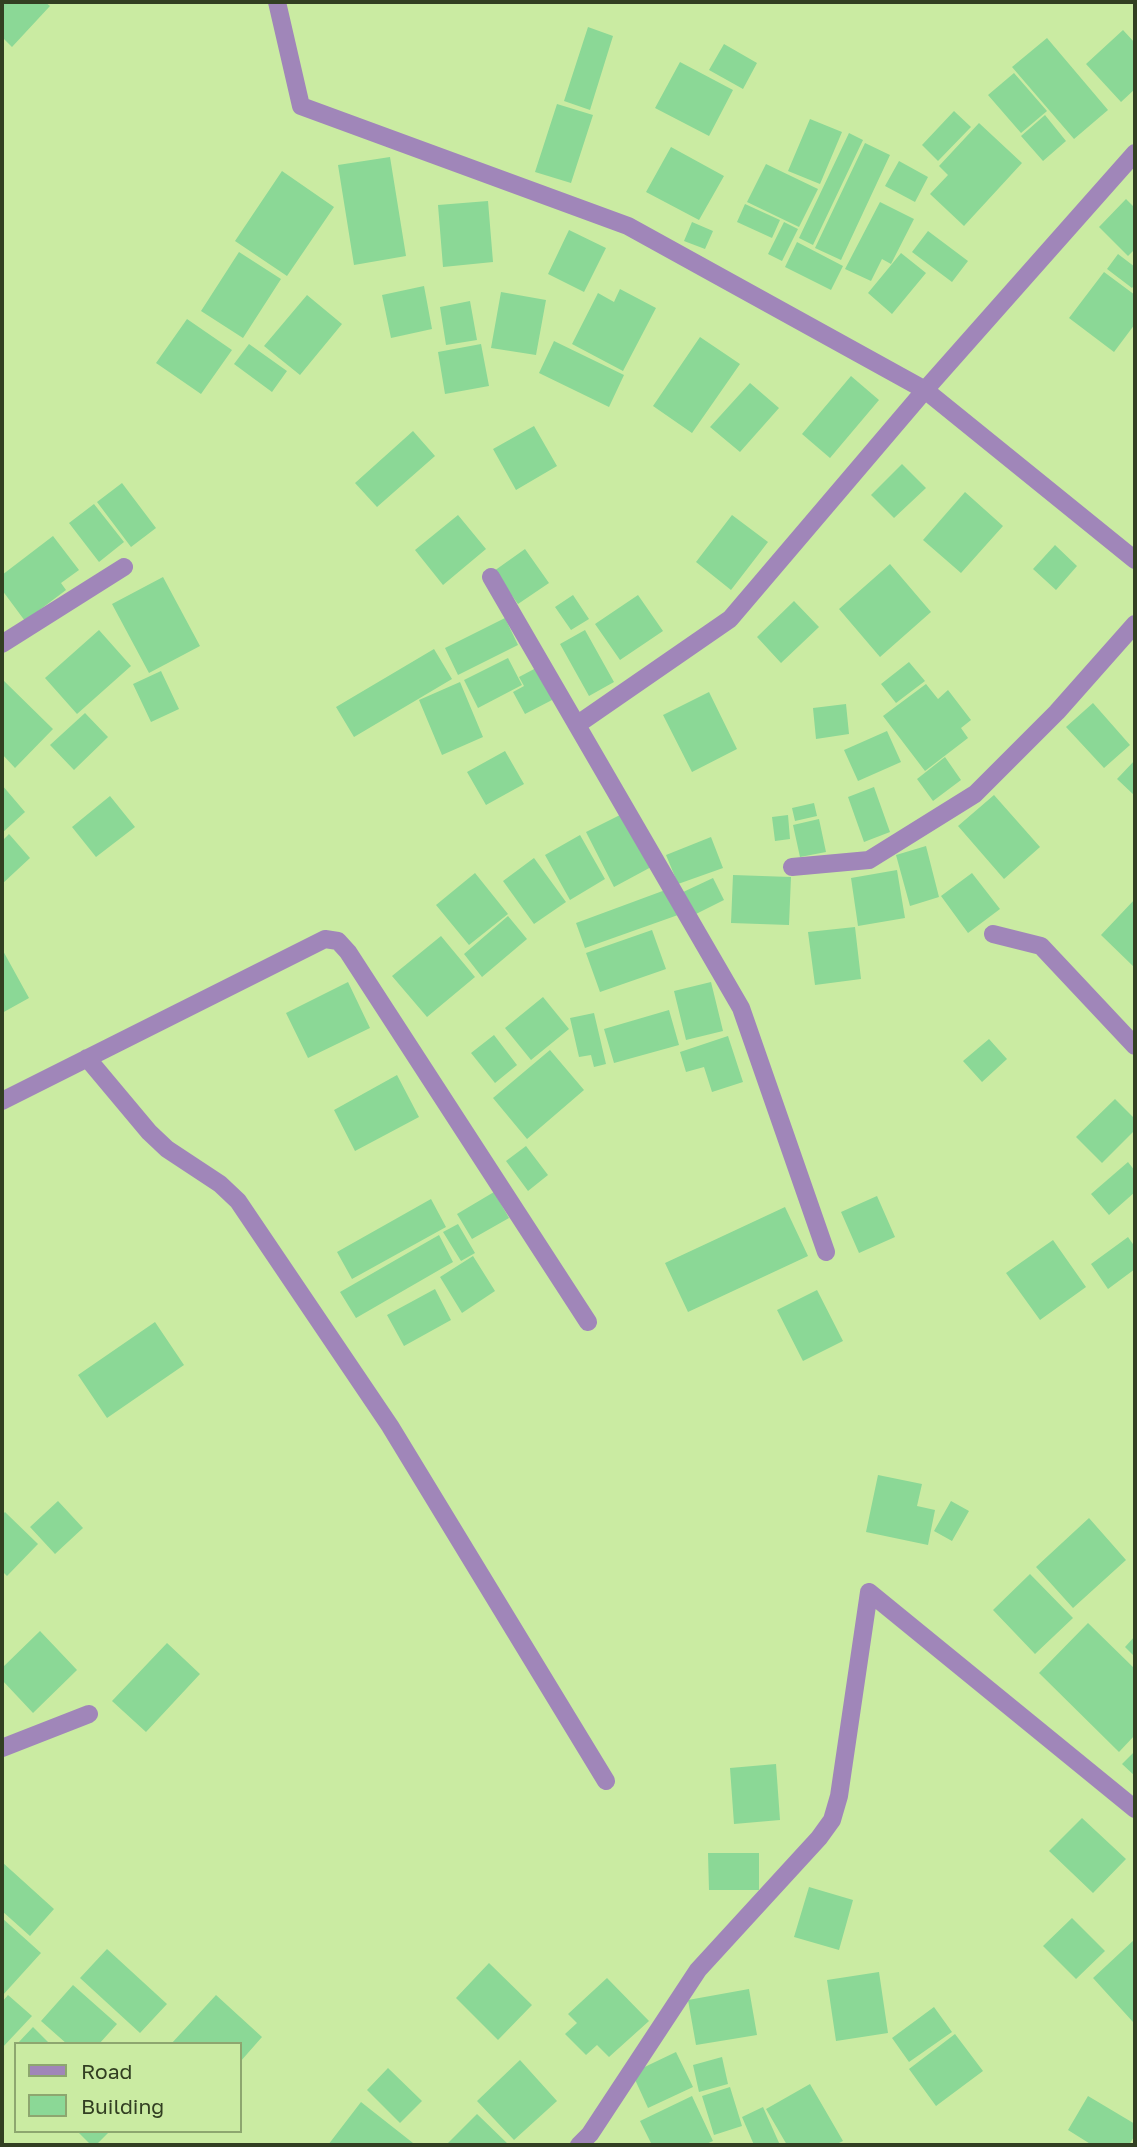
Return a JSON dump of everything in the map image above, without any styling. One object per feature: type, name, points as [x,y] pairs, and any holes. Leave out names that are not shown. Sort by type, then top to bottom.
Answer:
[{"type":"street","points":[[277,2],[301,106],[628,226],[925,390],[1135,560]]},
{"type":"street","points":[[578,724],[730,619],[925,390],[1135,153]]},
{"type":"street","points":[[2,644],[124,567]]},
{"type":"street","points":[[491,577],[741,1008],[826,1252]]},
{"type":"street","points":[[792,867],[869,860],[975,794],[1057,712],[1135,624]]},
{"type":"street","points":[[993,934],[1041,946],[1135,1046]]},
{"type":"street","points":[[2,1101],[325,939],[338,941],[348,952],[588,1322]]},
{"type":"street","points":[[87,1058],[149,1132],[167,1149],[220,1184],[238,1201],[390,1426],[606,1781]]},
{"type":"street","points":[[579,2145],[590,2134],[698,1970],[819,1838],[832,1820],[839,1796],[869,1592],[1135,1809]]},
{"type":"street","points":[[2,1748],[89,1714]]},
{"type":"building","points":[[2,2],[45,2],[50,6],[12,47],[2,37]]},
{"type":"building","points":[[588,27],[613,36],[590,110],[564,101]]},
{"type":"building","points":[[1123,30],[1135,43],[1135,89],[1121,102],[1086,64]]},
{"type":"building","points":[[1047,38],[1108,110],[1074,139],[1012,67]]},
{"type":"building","points":[[724,44],[757,63],[743,89],[709,70]]},
{"type":"building","points":[[680,62],[733,90],[709,136],[655,108]]},
{"type":"building","points":[[1014,73],[1047,111],[1021,133],[988,95]]},
{"type":"building","points":[[557,104],[593,115],[571,183],[535,172]]},
{"type":"building","points":[[954,111],[971,127],[938,161],[922,145]]},
{"type":"building","points":[[1045,115],[1066,141],[1043,161],[1021,136]]},
{"type":"building","points":[[810,119],[842,132],[820,184],[788,171]]},
{"type":"building","points":[[979,123],[1022,163],[964,226],[930,194],[948,175],[939,166]]},
{"type":"building","points":[[849,133],[863,140],[813,245],[799,238]]},
{"type":"building","points":[[865,143],[890,155],[841,260],[815,248]]},
{"type":"building","points":[[671,147],[724,176],[699,220],[646,192]]},
{"type":"building","points":[[390,157],[406,256],[354,265],[338,165]]},
{"type":"building","points":[[899,161],[928,177],[915,202],[885,186]]},
{"type":"building","points":[[766,164],[818,189],[799,227],[747,202]]},
{"type":"building","points":[[282,171],[334,207],[287,276],[235,241]]},
{"type":"building","points":[[1126,199],[1135,208],[1135,249],[1128,256],[1099,227]]},
{"type":"building","points":[[488,201],[493,262],[443,267],[438,205]]},
{"type":"building","points":[[880,202],[914,219],[891,264],[882,259],[871,281],[845,269]]},
{"type":"building","points":[[745,204],[780,220],[772,238],[737,222]]},
{"type":"building","points":[[692,222],[713,231],[705,249],[684,241]]},
{"type":"building","points":[[784,222],[798,229],[782,261],[768,254]]},
{"type":"building","points":[[569,230],[606,248],[584,292],[548,274]]},
{"type":"building","points":[[928,231],[968,261],[952,282],[912,252]]},
{"type":"building","points":[[797,242],[843,266],[831,290],[785,267]]},
{"type":"building","points":[[239,252],[281,279],[243,338],[201,311]]},
{"type":"building","points":[[901,253],[926,273],[892,314],[868,293]]},
{"type":"building","points":[[1118,254],[1135,267],[1135,284],[1132,288],[1107,269]]},
{"type":"building","points":[[1104,272],[1135,295],[1135,324],[1114,352],[1069,318]]},
{"type":"building","points":[[424,286],[432,329],[391,338],[382,295]]},
{"type":"building","points":[[620,289],[656,308],[623,371],[572,344],[598,293],[614,302]]},
{"type":"building","points":[[501,292],[546,300],[536,355],[491,348]]},
{"type":"building","points":[[307,295],[342,324],[300,375],[264,346]]},
{"type":"building","points":[[470,301],[477,340],[446,345],[440,307]]},
{"type":"building","points":[[187,319],[232,350],[201,394],[156,363]]},
{"type":"building","points":[[700,337],[740,364],[692,433],[653,406]]},
{"type":"building","points":[[554,341],[624,375],[609,407],[539,373]]},
{"type":"building","points":[[249,344],[287,371],[272,392],[234,364]]},
{"type":"building","points":[[481,344],[489,386],[445,394],[438,352]]},
{"type":"building","points":[[851,376],[879,400],[830,458],[802,434]]},
{"type":"building","points":[[750,383],[779,408],[740,452],[710,427]]},
{"type":"building","points":[[534,426],[557,466],[516,490],[493,449]]},
{"type":"building","points":[[413,431],[435,456],[377,507],[355,483]]},
{"type":"building","points":[[902,464],[926,488],[894,518],[871,495]]},
{"type":"building","points":[[122,483],[156,528],[131,547],[97,502]]},
{"type":"building","points":[[965,492],[1003,526],[961,573],[923,540]]},
{"type":"building","points":[[94,504],[124,542],[99,562],[69,523]]},
{"type":"building","points":[[458,515],[486,549],[443,585],[415,550]]},
{"type":"building","points":[[732,515],[768,542],[731,590],[696,562]]},
{"type":"building","points":[[53,536],[79,570],[61,583],[66,590],[25,621],[2,590],[2,575]]},
{"type":"building","points":[[1055,545],[1077,566],[1056,590],[1033,569]]},
{"type":"building","points":[[525,549],[549,583],[518,604],[494,571]]},
{"type":"building","points":[[890,564],[931,612],[880,657],[839,609]]},
{"type":"building","points":[[163,577],[200,646],[149,673],[112,604]]},
{"type":"building","points":[[573,595],[589,619],[571,630],[555,607]]},
{"type":"building","points":[[638,595],[663,631],[620,660],[595,624]]},
{"type":"building","points":[[794,601],[819,627],[781,663],[757,637]]},
{"type":"building","points":[[505,618],[518,645],[458,675],[445,648]]},
{"type":"building","points":[[99,630],[131,666],[77,714],[45,678]]},
{"type":"building","points":[[585,630],[614,682],[589,696],[560,644]]},
{"type":"building","points":[[434,649],[452,679],[354,737],[336,707]]},
{"type":"building","points":[[508,658],[522,685],[478,708],[464,680]]},
{"type":"building","points":[[909,662],[925,681],[896,703],[881,684]]},
{"type":"building","points":[[538,667],[554,699],[525,714],[513,692],[524,686],[519,677]]},
{"type":"building","points":[[161,671],[179,709],[151,722],[133,684]]},
{"type":"building","points":[[2,679],[53,729],[15,768],[2,754]]},
{"type":"building","points":[[460,682],[483,737],[442,755],[419,700]]},
{"type":"building","points":[[926,684],[938,699],[948,690],[971,720],[961,728],[968,738],[925,771],[883,716]]},
{"type":"building","points":[[709,692],[737,749],[692,772],[663,715]]},
{"type":"building","points":[[1093,703],[1130,745],[1104,768],[1066,727]]},
{"type":"building","points":[[846,704],[849,734],[816,739],[813,708]]},
{"type":"building","points":[[85,713],[108,737],[74,770],[50,745]]},
{"type":"building","points":[[887,731],[901,762],[858,781],[844,750]]},
{"type":"building","points":[[505,751],[524,784],[486,805],[467,772]]},
{"type":"building","points":[[945,757],[961,780],[933,801],[917,779]]},
{"type":"building","points":[[1135,760],[1135,796],[1117,779]]},
{"type":"building","points":[[2,785],[25,812],[2,833]]},
{"type":"building","points":[[874,787],[890,832],[864,842],[848,797]]},
{"type":"building","points":[[994,795],[1040,847],[1004,879],[958,826]]},
{"type":"building","points":[[110,796],[135,827],[96,857],[72,827]]},
{"type":"building","points":[[814,803],[817,816],[795,821],[792,808]]},
{"type":"building","points":[[626,812],[653,866],[614,887],[586,832]]},
{"type":"building","points":[[788,815],[790,839],[775,841],[772,817]]},
{"type":"building","points":[[819,819],[826,852],[800,857],[793,825]]},
{"type":"building","points":[[9,834],[30,858],[2,884],[2,841]]},
{"type":"building","points":[[580,835],[605,879],[570,900],[545,855]]},
{"type":"building","points":[[711,837],[723,868],[678,884],[666,855]]},
{"type":"building","points":[[926,846],[939,897],[910,906],[896,855]]},
{"type":"building","points":[[534,858],[566,902],[534,924],[503,881]]},
{"type":"building","points":[[897,870],[905,918],[858,926],[851,878]]},
{"type":"building","points":[[475,873],[508,914],[469,945],[436,905]]},
{"type":"building","points":[[972,873],[1000,909],[968,933],[941,896]]},
{"type":"building","points":[[733,875],[791,877],[789,925],[731,923]]},
{"type":"building","points":[[713,878],[724,900],[692,916],[681,893]]},
{"type":"building","points":[[668,889],[678,915],[585,948],[576,923]]},
{"type":"building","points":[[1135,899],[1135,968],[1101,935]]},
{"type":"building","points":[[508,916],[527,939],[482,977],[464,954]]},
{"type":"building","points":[[855,927],[861,979],[815,985],[808,932]]},
{"type":"building","points":[[652,930],[666,969],[600,992],[586,953]]},
{"type":"building","points":[[441,936],[475,977],[427,1017],[392,976]]},
{"type":"building","points":[[2,949],[29,998],[2,1013]]},
{"type":"building","points":[[348,982],[370,1028],[308,1058],[286,1013]]},
{"type":"building","points":[[711,982],[723,1031],[686,1040],[674,991]]},
{"type":"building","points":[[543,997],[569,1029],[531,1060],[505,1028]]},
{"type":"building","points":[[669,1010],[679,1045],[614,1063],[604,1029]]},
{"type":"building","points":[[594,1013],[606,1064],[594,1067],[591,1055],[579,1057],[570,1018]]},
{"type":"building","points":[[494,1035],[517,1065],[495,1083],[471,1053]]},
{"type":"building","points":[[728,1036],[743,1082],[712,1092],[704,1067],[686,1072],[680,1052]]},
{"type":"building","points":[[989,1039],[1007,1059],[982,1082],[963,1061]]},
{"type":"building","points":[[550,1050],[584,1090],[527,1139],[493,1098]]},
{"type":"building","points":[[397,1075],[419,1117],[355,1151],[334,1110]]},
{"type":"building","points":[[1115,1099],[1135,1119],[1135,1130],[1102,1163],[1076,1137]]},
{"type":"building","points":[[526,1146],[548,1175],[528,1191],[506,1161]]},
{"type":"building","points":[[1128,1162],[1135,1171],[1135,1192],[1109,1215],[1091,1194]]},
{"type":"building","points":[[494,1192],[509,1218],[472,1239],[457,1214]]},
{"type":"building","points":[[877,1196],[895,1237],[859,1253],[841,1212]]},
{"type":"building","points":[[431,1199],[446,1227],[352,1279],[337,1252]]},
{"type":"building","points":[[785,1207],[808,1256],[688,1312],[665,1263]]},
{"type":"building","points":[[458,1224],[475,1253],[461,1261],[443,1232]]},
{"type":"building","points":[[439,1235],[453,1262],[356,1318],[340,1292]]},
{"type":"building","points":[[1128,1237],[1135,1247],[1135,1269],[1108,1289],[1091,1264]]},
{"type":"building","points":[[1053,1240],[1086,1287],[1040,1320],[1006,1273]]},
{"type":"building","points":[[473,1256],[495,1291],[462,1313],[440,1277]]},
{"type":"building","points":[[435,1289],[451,1320],[404,1346],[387,1315]]},
{"type":"building","points":[[817,1290],[843,1341],[803,1361],[777,1310]]},
{"type":"building","points":[[155,1322],[184,1365],[107,1418],[78,1375]]},
{"type":"building","points":[[878,1475],[922,1484],[917,1506],[935,1510],[928,1545],[866,1532]]},
{"type":"building","points":[[58,1501],[83,1528],[55,1554],[30,1527]]},
{"type":"building","points":[[951,1501],[969,1511],[952,1541],[934,1531]]},
{"type":"building","points":[[5,1512],[38,1544],[7,1576],[2,1571],[2,1515]]},
{"type":"building","points":[[1089,1518],[1126,1560],[1073,1608],[1036,1567]]},
{"type":"building","points":[[1030,1574],[1073,1618],[1035,1654],[993,1610]]},
{"type":"building","points":[[1088,1623],[1135,1669],[1135,1735],[1119,1752],[1039,1673]]},
{"type":"building","points":[[40,1631],[77,1670],[33,1713],[2,1680],[2,1668]]},
{"type":"building","points":[[1135,1636],[1135,1657],[1125,1647]]},
{"type":"building","points":[[167,1643],[200,1674],[146,1732],[112,1701]]},
{"type":"building","points":[[1135,1751],[1135,1776],[1122,1764]]},
{"type":"building","points":[[776,1764],[780,1820],[734,1824],[730,1768]]},
{"type":"building","points":[[1082,1818],[1126,1859],[1093,1893],[1049,1851]]},
{"type":"building","points":[[708,1853],[759,1853],[759,1890],[709,1890]]},
{"type":"building","points":[[2,1862],[54,1909],[30,1936],[2,1911]]},
{"type":"building","points":[[809,1887],[853,1900],[839,1950],[794,1937]]},
{"type":"building","points":[[2,1918],[41,1953],[2,1996]]},
{"type":"building","points":[[1072,1918],[1105,1951],[1076,1979],[1043,1946]]},
{"type":"building","points":[[1135,1939],[1135,2020],[1133,2022],[1093,1978]]},
{"type":"building","points":[[107,1949],[167,2004],[140,2033],[80,1978]]},
{"type":"building","points":[[489,1963],[532,2005],[498,2040],[456,1998]]},
{"type":"building","points":[[879,1972],[888,2033],[836,2041],[827,1980]]},
{"type":"building","points":[[607,1978],[649,2021],[609,2057],[597,2045],[586,2055],[565,2034],[577,2023],[568,2014]]},
{"type":"building","points":[[73,1985],[117,2024],[101,2042],[65,2042],[41,2021]]},
{"type":"building","points":[[749,1989],[757,2035],[696,2045],[688,2000]]},
{"type":"building","points":[[8,1995],[32,2016],[2,2048],[2,2002]]},
{"type":"building","points":[[216,1995],[262,2037],[242,2060],[242,2042],[173,2042]]},
{"type":"building","points":[[934,2007],[952,2032],[909,2062],[892,2038]]},
{"type":"building","points":[[33,2027],[48,2042],[19,2042]]},
{"type":"building","points":[[955,2034],[983,2071],[936,2106],[909,2069]]},
{"type":"building","points":[[676,2052],[693,2087],[648,2108],[632,2073]]},
{"type":"building","points":[[722,2057],[728,2084],[699,2092],[693,2065]]},
{"type":"building","points":[[520,2060],[557,2101],[514,2140],[477,2101]]},
{"type":"building","points":[[388,2068],[422,2101],[400,2123],[367,2090]]},
{"type":"building","points":[[810,2084],[843,2141],[835,2145],[787,2145],[766,2109]]},
{"type":"building","points":[[730,2087],[742,2126],[714,2135],[702,2096]]},
{"type":"building","points":[[692,2096],[713,2141],[704,2145],[652,2145],[640,2121]]},
{"type":"building","points":[[1088,2096],[1135,2124],[1135,2135],[1129,2145],[1092,2145],[1068,2130]]},
{"type":"building","points":[[361,2102],[413,2143],[412,2145],[328,2145]]},
{"type":"building","points":[[763,2107],[780,2145],[754,2145],[742,2117]]},
{"type":"building","points":[[477,2114],[509,2145],[446,2145]]},
{"type":"building","points":[[79,2133],[108,2133],[96,2145],[91,2145]]}]
